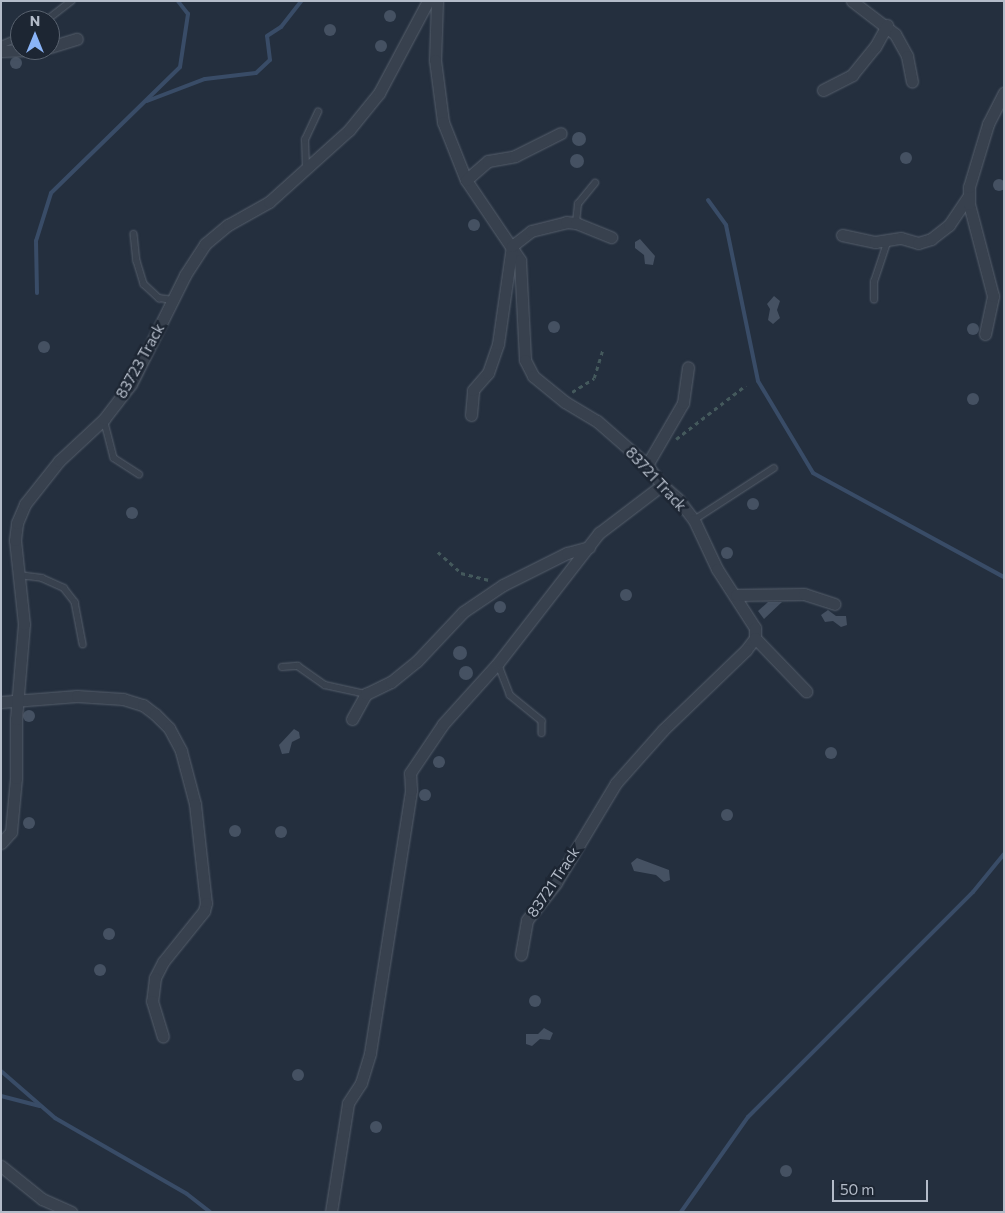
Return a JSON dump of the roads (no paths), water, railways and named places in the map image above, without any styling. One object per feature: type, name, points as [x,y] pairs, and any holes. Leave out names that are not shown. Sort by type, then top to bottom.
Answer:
[{"type":"street","name":"83723 Track","points":[[1,843],[9,836],[12,828],[17,699],[24,624],[15,540],[17,523],[25,504],[59,461],[104,419],[130,384],[190,267],[216,233],[269,202],[306,170],[369,108],[392,71],[428,1]]},
{"type":"street","name":"83721 Track","points":[[437,1],[436,91],[453,154],[466,180],[512,246],[523,274],[525,360],[533,376],[560,398],[597,421],[647,465],[662,486],[678,498],[694,520],[717,569],[736,595],[755,628],[755,638],[732,666],[663,730],[616,783],[556,883],[527,920],[521,954]]},
{"type":"street","points":[[852,1],[887,25],[901,42],[912,82]]},
{"type":"street","points":[[823,90],[852,75],[870,54],[887,25]]},
{"type":"street","points":[[60,44],[77,39]]},
{"type":"street","points":[[842,235],[875,242],[888,238],[918,243],[931,239],[949,225],[968,197],[988,124],[1004,93]]},
{"type":"street","points":[[466,180],[488,161],[515,156],[561,133]]},
{"type":"street","points":[[968,197],[993,296],[985,334]]},
{"type":"street","points":[[471,415],[473,390],[488,373],[498,344],[512,246],[542,227],[576,223],[611,237]]},
{"type":"street","points":[[647,465],[683,403],[688,367]]},
{"type":"street","points":[[331,1212],[348,1103],[361,1083],[370,1053],[411,790],[410,773],[443,724],[498,663],[599,533],[662,486]]},
{"type":"street","points":[[352,719],[366,694],[391,682],[417,661],[463,612],[513,580],[567,553],[589,547]]},
{"type":"street","points":[[736,595],[804,594],[834,604]]},
{"type":"street","points":[[755,638],[806,691]]},
{"type":"street","points":[[1,702],[17,699],[40,701],[101,696],[143,705],[169,728],[181,751],[196,804],[206,903],[199,918],[163,962],[155,978],[152,1001],[163,1036]]},
{"type":"street","points":[[1,1166],[42,1199],[71,1212]]},
{"type":"lane","points":[[60,10],[71,1]]},
{"type":"lane","points":[[306,170],[304,146],[318,112]]},
{"type":"lane","points":[[576,223],[578,204],[594,183]]},
{"type":"lane","points":[[134,234],[137,261],[144,284],[159,298],[173,300]]},
{"type":"lane","points":[[874,300],[874,282],[888,238]]},
{"type":"lane","points":[[104,419],[114,458],[139,474]]},
{"type":"lane","points":[[694,520],[774,468]]},
{"type":"lane","points":[[19,575],[42,578],[64,588],[75,602],[83,644]]},
{"type":"lane","points":[[498,663],[510,695],[542,721],[542,733]]},
{"type":"lane","points":[[282,667],[298,666],[325,686],[366,694]]},
{"type":"waterway","points":[[37,293],[36,241],[51,193],[180,67],[188,14],[178,1]]},
{"type":"waterway","points":[[147,101],[205,79],[256,73],[270,60],[267,36],[281,27],[301,1]]},
{"type":"waterway","points":[[708,200],[726,225],[758,381],[813,473],[1004,577]]},
{"type":"waterway","points":[[681,1212],[748,1117],[973,892],[1004,854]]},
{"type":"waterway","points":[[1,1071],[55,1118],[187,1194],[210,1212]]},
{"type":"waterway","points":[[1,1096],[40,1106]]}]
